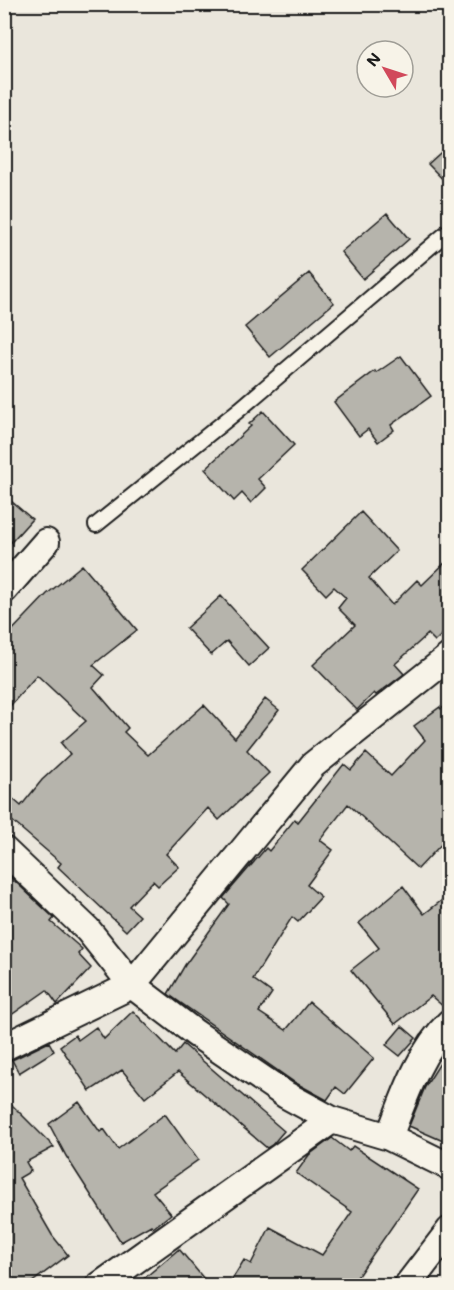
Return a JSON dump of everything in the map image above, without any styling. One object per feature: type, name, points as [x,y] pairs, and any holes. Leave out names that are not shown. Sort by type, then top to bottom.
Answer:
[{"type":"street","points":[[4,590],[46,542]]},
{"type":"street","points":[[4,1047],[132,985],[313,765],[450,656]]},
{"type":"street","points":[[4,850],[88,930],[132,985],[285,1095],[332,1120],[389,1137],[450,1167]]},
{"type":"street","points":[[389,1137],[408,1088],[439,1032],[450,1022]]},
{"type":"street","points":[[99,1286],[332,1120]]},
{"type":"street","points":[[406,1286],[450,1230]]},
{"type":"lane","points":[[441,4],[450,9]]},
{"type":"lane","points":[[96,525],[240,409],[390,278],[450,230]]},
{"type":"building","points":[[450,144],[450,187],[428,164]]},
{"type":"building","points":[[387,213],[409,239],[363,279],[341,252]]},
{"type":"building","points":[[309,273],[334,303],[270,357],[245,327]]},
{"type":"building","points":[[401,356],[431,396],[391,425],[394,430],[378,442],[368,429],[359,436],[334,402],[375,371],[376,373]]},
{"type":"building","points":[[263,411],[294,445],[258,479],[266,488],[251,503],[242,493],[234,501],[205,469],[251,426],[249,424]]},
{"type":"building","points":[[4,495],[32,519],[4,550]]},
{"type":"building","points":[[361,512],[397,551],[369,578],[392,605],[417,580],[422,585],[450,558],[450,627],[435,641],[428,634],[395,664],[404,674],[376,695],[374,693],[357,710],[313,665],[355,625],[338,608],[346,598],[334,587],[326,595],[302,570]]},
{"type":"building","points":[[82,565],[137,630],[93,665],[104,675],[93,687],[128,728],[124,732],[148,755],[204,705],[235,738],[265,699],[279,710],[247,750],[269,773],[219,820],[208,808],[166,854],[179,867],[158,886],[153,881],[129,906],[140,916],[126,931],[58,867],[61,863],[4,814],[4,791],[21,806],[42,780],[70,754],[61,743],[86,721],[37,675],[4,713],[4,639],[47,594]]},
{"type":"building","points":[[221,596],[269,648],[249,666],[227,641],[211,655],[186,628]]},
{"type":"building","points":[[450,703],[450,835],[418,869],[348,804],[320,840],[333,850],[307,885],[321,897],[298,922],[292,917],[253,979],[272,993],[259,1012],[286,1030],[309,1002],[374,1058],[345,1094],[336,1087],[327,1100],[294,1082],[168,994],[185,965],[229,904],[223,898],[266,848],[269,851],[295,819],[298,822],[344,764],[351,770],[366,753],[391,776],[425,740],[414,726],[440,707],[441,709]]},
{"type":"building","points":[[4,871],[54,918],[51,922],[82,949],[78,954],[91,968],[57,1004],[47,990],[4,1020]]},
{"type":"building","points":[[403,886],[424,914],[450,894],[450,1007],[445,1008],[431,996],[395,1024],[351,970],[379,948],[359,923]]},
{"type":"building","points":[[133,1011],[175,1054],[183,1044],[284,1131],[272,1145],[267,1148],[178,1072],[145,1098],[122,1070],[90,1091],[60,1046],[75,1035],[78,1040],[96,1027],[104,1039]]},
{"type":"building","points":[[402,1026],[416,1038],[400,1056],[386,1045]]},
{"type":"building","points":[[49,1042],[54,1051],[19,1073],[12,1060]]},
{"type":"building","points":[[450,1047],[450,1144],[409,1126],[425,1087]]},
{"type":"building","points":[[4,1097],[54,1147],[26,1162],[31,1171],[19,1178],[52,1235],[68,1255],[27,1286],[4,1286]]},
{"type":"building","points":[[79,1102],[100,1132],[104,1129],[118,1149],[165,1114],[198,1160],[153,1192],[171,1214],[153,1228],[151,1225],[121,1242],[66,1156],[49,1124]]},
{"type":"building","points":[[332,1138],[349,1151],[353,1146],[418,1189],[351,1286],[228,1286],[244,1260],[251,1264],[270,1227],[322,1255],[352,1212],[296,1173],[309,1155]]},
{"type":"building","points":[[179,1249],[210,1286],[135,1286]]}]
